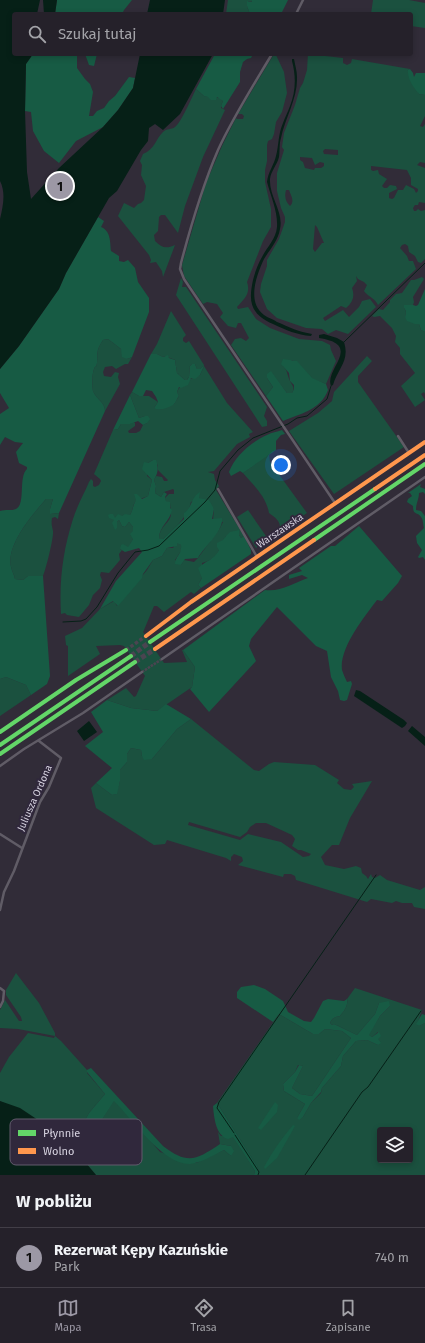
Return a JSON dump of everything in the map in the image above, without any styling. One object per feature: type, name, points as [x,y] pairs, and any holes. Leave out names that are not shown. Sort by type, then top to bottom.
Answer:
[{"type":"main road","name":"Warszawska","points":[[146,636],[191,602],[425,442]]},
{"type":"main road","points":[[150,642],[425,455]]},
{"type":"main road","points":[[154,648],[425,464]]},
{"type":"main road","points":[[0,732],[76,680],[126,650]]},
{"type":"main road","points":[[0,745],[131,656]]},
{"type":"main road","points":[[0,754],[135,662]]},
{"type":"street","points":[[297,12],[303,0]]},
{"type":"street","points":[[271,56],[232,122],[218,151],[198,201],[180,263],[180,269],[181,275],[335,503]]},
{"type":"street","points":[[398,436],[408,453]]},
{"type":"street","points":[[162,659],[425,477]]},
{"type":"street","points":[[218,489],[257,557]]},
{"type":"street","points":[[0,766],[24,749],[83,713],[142,672]]},
{"type":"street","name":"Juliusza Ordona","points":[[0,910],[4,892],[40,802],[49,787],[60,758],[39,741]]},
{"type":"street","name":"Juliusza Ordona","points":[[0,834],[22,848]]},
{"type":"street","points":[[0,988],[4,991],[4,996],[0,1007]]},
{"type":"green space","points":[[57,0],[132,0],[123,12],[55,12]]},
{"type":"green space","points":[[228,0],[252,0],[253,2],[248,1],[247,6],[249,12],[226,12]]},
{"type":"green space","points":[[252,0],[288,0],[282,12],[249,12],[247,1],[252,2]]},
{"type":"green space","points":[[373,0],[409,0],[425,3],[425,28],[413,26],[413,12],[371,12]]},
{"type":"green space","points":[[32,56],[77,56],[77,68],[90,84],[93,92],[89,116],[93,116],[97,111],[104,108],[129,77],[135,78],[133,88],[118,110],[103,127],[76,141],[59,163],[44,151],[33,131],[31,112],[25,111],[26,64]]},
{"type":"green space","points":[[86,56],[96,56],[94,66],[89,65]]},
{"type":"green space","points":[[214,56],[252,56],[243,62],[240,72],[240,82],[223,109],[221,106],[223,101],[217,97],[216,100],[211,100],[196,89]]},
{"type":"green space","points":[[273,56],[276,56],[284,72],[287,93],[282,112],[276,122],[274,134],[272,139],[268,141],[267,145],[265,182],[271,209],[271,227],[263,241],[247,282],[247,293],[237,307],[238,309],[248,307],[256,319],[270,328],[299,339],[322,341],[330,345],[336,361],[326,384],[311,378],[298,364],[292,360],[283,366],[293,387],[292,393],[287,393],[271,372],[267,378],[273,387],[266,396],[231,345],[235,339],[241,338],[246,341],[249,338],[241,323],[238,323],[236,328],[228,326],[220,317],[223,313],[217,304],[207,302],[203,304],[184,276],[182,265],[206,183],[236,118],[243,119],[244,116],[242,114],[238,114]]},
{"type":"green space","points":[[308,56],[326,56],[343,58],[343,63],[347,65],[351,63],[352,59],[410,69],[408,70],[419,94],[425,95],[425,116],[420,126],[423,127],[425,124],[425,163],[420,162],[417,165],[425,168],[425,203],[419,202],[418,205],[415,205],[413,208],[414,211],[418,209],[421,211],[425,210],[425,259],[421,263],[418,262],[415,256],[409,252],[408,246],[405,244],[402,245],[400,248],[407,256],[409,261],[413,261],[416,269],[378,305],[375,300],[364,291],[367,285],[356,276],[357,281],[352,288],[353,299],[350,303],[346,308],[341,306],[323,318],[325,321],[343,310],[349,317],[359,307],[362,301],[370,299],[376,307],[348,334],[336,330],[328,334],[322,329],[306,328],[277,318],[267,309],[260,292],[267,266],[267,260],[279,239],[285,222],[285,217],[277,191],[277,173],[284,150],[282,147],[284,133],[307,70]],"holes":[[[325,149],[338,150],[338,155],[324,154],[323,151]],[[300,157],[312,158],[315,165],[320,162],[324,163],[324,166],[321,168],[315,168],[314,170],[305,168],[303,162],[300,160]],[[371,166],[407,170],[411,178],[411,185],[418,189],[418,191],[416,193],[414,189],[406,185],[403,190],[398,190],[394,198],[389,198],[389,193],[397,189],[396,186],[390,185],[387,188],[384,188],[382,186],[387,179],[379,174],[378,170],[371,170]],[[286,190],[289,190],[292,196],[290,206],[286,201]],[[315,225],[324,243],[322,243],[315,252],[313,249]]]},
{"type":"green space","points":[[410,69],[414,77],[416,73],[425,73],[425,95],[419,94],[411,83],[408,73],[408,70]]},
{"type":"green space","points":[[196,89],[204,96],[220,98],[223,101],[221,108],[225,110],[203,157],[185,206],[178,233],[165,215],[161,215],[159,217],[158,231],[154,235],[155,241],[164,247],[175,245],[163,277],[162,271],[156,262],[150,263],[151,260],[149,255],[118,216],[124,203],[134,208],[144,200],[146,186],[141,175],[142,165],[140,161],[143,154],[150,150],[163,132],[174,128],[177,125]]},
{"type":"green space","points":[[98,217],[104,221],[101,227],[107,231],[111,251],[119,256],[119,261],[124,262],[128,260],[135,268],[138,282],[149,298],[149,312],[132,357],[127,359],[122,357],[121,349],[108,339],[103,340],[98,351],[97,365],[93,371],[92,386],[94,394],[104,405],[105,411],[59,513],[50,514],[53,499],[46,499],[27,522],[12,549],[10,558],[15,579],[23,580],[28,576],[43,576],[50,676],[47,684],[31,695],[26,685],[6,677],[0,679],[0,511],[14,510],[19,506],[22,496],[24,473],[27,467],[19,463],[16,452],[23,443],[15,442],[5,437],[0,445],[0,414],[9,408],[0,393],[0,369],[19,346],[59,289],[66,273]]},
{"type":"green space","points":[[422,277],[424,279],[413,297],[413,305],[404,305],[406,311],[405,317],[419,324],[421,330],[425,332],[425,394],[424,392],[421,394],[425,400],[415,407],[401,386],[415,373],[400,354],[400,348],[395,342],[396,336],[392,328],[380,316],[372,316],[379,309],[383,310],[396,294],[402,293],[411,280]]},
{"type":"green space","points":[[181,278],[183,282],[182,287],[186,287],[267,407],[264,416],[267,421],[267,426],[262,427],[176,295]]},
{"type":"green space","points":[[425,289],[425,332],[421,330],[419,324],[407,321],[405,317],[406,311],[404,305],[418,305]]},
{"type":"green space","points":[[171,311],[186,335],[183,338],[183,341],[186,343],[189,341],[204,365],[200,369],[197,369],[195,364],[192,364],[190,366],[189,377],[187,380],[177,373],[175,360],[157,354],[151,354],[157,344]]},
{"type":"green space","points":[[108,339],[121,349],[127,359],[132,357],[128,364],[116,369],[112,366],[105,367],[103,372],[104,376],[111,377],[115,372],[119,373],[118,377],[120,384],[105,411],[104,405],[93,391],[92,380],[93,371],[97,365],[98,349],[103,340]]},
{"type":"green space","points":[[151,354],[157,354],[163,357],[168,355],[169,358],[175,360],[177,373],[185,380],[189,377],[190,366],[192,364],[195,364],[197,369],[200,369],[204,365],[200,375],[195,379],[191,378],[188,385],[181,388],[179,387],[177,392],[179,396],[174,404],[164,409],[154,408],[158,402],[152,391],[146,390],[143,396],[139,396],[132,392]]},
{"type":"green space","points":[[367,356],[372,361],[358,376],[358,382],[404,447],[334,494],[289,431],[318,413],[332,401],[334,392]]},
{"type":"green space","points":[[283,359],[297,361],[312,378],[326,384],[328,390],[325,397],[315,407],[283,421],[266,396],[273,387],[267,378],[267,374],[271,371],[287,393],[292,393],[294,389],[294,385],[290,381],[289,373],[281,364]]},
{"type":"green space","points":[[204,366],[227,403],[253,432],[249,434],[250,437],[237,444],[214,471],[208,472],[214,474],[215,480],[219,486],[216,490],[244,536],[241,538],[239,535],[226,536],[215,556],[202,563],[202,578],[198,585],[201,588],[194,594],[191,592],[164,612],[157,606],[154,606],[143,632],[164,663],[187,662],[183,650],[195,667],[192,687],[157,711],[131,708],[107,700],[126,688],[134,697],[136,696],[145,676],[124,646],[96,646],[100,654],[68,676],[68,646],[66,645],[65,636],[82,628],[100,609],[114,601],[117,606],[147,570],[153,560],[162,556],[167,548],[173,548],[177,542],[181,545],[181,551],[175,560],[181,565],[184,560],[194,562],[223,522],[213,520],[214,509],[199,498],[191,502],[184,518],[176,527],[163,539],[160,539],[160,533],[163,527],[171,517],[170,503],[166,501],[165,498],[169,494],[174,494],[174,490],[164,492],[161,497],[155,493],[156,486],[154,480],[156,476],[162,477],[164,481],[168,480],[158,470],[158,465],[153,460],[148,463],[147,476],[152,480],[148,496],[139,499],[134,503],[130,515],[122,516],[114,520],[117,528],[117,522],[119,520],[122,526],[125,527],[129,522],[133,527],[133,539],[128,548],[120,549],[122,550],[119,554],[120,560],[109,573],[101,572],[100,575],[102,580],[100,588],[93,595],[89,605],[79,617],[67,615],[65,613],[61,614],[62,566],[67,542],[75,514],[89,482],[91,479],[93,481],[93,486],[95,487],[99,485],[101,481],[94,474],[113,430],[118,429],[121,424],[130,424],[133,422],[135,423],[135,426],[128,431],[129,433],[136,433],[140,431],[143,425],[147,423],[145,416],[139,418],[130,395],[132,392],[139,396],[149,396],[158,402],[154,408],[174,404],[179,396],[177,392],[181,386],[187,381],[200,375]]},
{"type":"green space","points":[[130,395],[139,418],[148,416],[150,419],[143,425],[138,421],[130,424],[121,424],[118,429],[113,430]]},
{"type":"green space","points":[[282,430],[285,434],[281,435],[276,441],[276,450],[243,473],[240,471],[231,476],[229,472],[235,460],[244,450],[261,438]]},
{"type":"green space","points":[[269,454],[270,462],[307,513],[279,532],[280,526],[278,521],[269,513],[262,496],[243,473]]},
{"type":"green space","points":[[156,460],[158,466],[154,480],[156,486],[155,493],[161,497],[164,492],[167,494],[165,497],[166,501],[170,502],[170,508],[172,510],[161,530],[159,537],[160,539],[163,539],[184,519],[184,513],[200,492],[199,498],[209,500],[214,509],[212,519],[222,518],[222,523],[217,533],[198,558],[185,559],[181,565],[175,564],[181,545],[177,543],[177,546],[167,548],[162,556],[153,560],[143,574],[142,578],[118,606],[113,601],[100,609],[116,581],[142,552],[139,548],[125,552],[120,549],[121,545],[123,544],[128,547],[133,539],[130,534],[133,531],[133,527],[129,522],[125,527],[122,526],[119,520],[115,530],[112,523],[114,520],[109,518],[108,515],[113,514],[115,518],[118,514],[122,516],[125,514],[130,515],[136,500],[134,494],[137,494],[142,499],[148,496],[152,480],[142,469],[144,462],[148,463]]},
{"type":"green space","points":[[421,484],[420,487],[425,489],[425,494],[423,492],[419,493],[416,510],[421,511],[425,516],[425,560],[423,557],[418,557],[422,550],[417,543],[416,536],[424,528],[422,519],[420,515],[414,512],[413,506],[407,502],[412,496],[408,493]]},
{"type":"green space","points":[[46,499],[53,499],[50,509],[51,514],[59,513],[58,519],[55,517],[52,518],[52,540],[43,576],[28,576],[23,580],[15,579],[10,558],[12,549],[27,522]]},
{"type":"green space","points":[[248,510],[268,539],[256,548],[237,517]]},
{"type":"green space","points":[[359,526],[402,576],[398,583],[382,601],[377,600],[360,623],[349,642],[342,661],[342,670],[347,682],[351,681],[352,684],[347,700],[340,700],[338,691],[331,677],[327,651],[316,646],[277,607],[251,639],[249,646],[256,661],[209,712],[190,689],[192,687],[195,667],[183,650],[265,590],[276,590],[287,587],[308,578],[302,575],[289,579],[289,575],[302,571],[299,568],[331,546],[335,546]]},
{"type":"green space","points":[[239,530],[239,535],[241,538],[244,536],[251,550],[251,554],[201,588],[198,585],[202,578],[198,568],[217,553],[219,550],[217,543],[223,540],[230,532]]},
{"type":"green space","points":[[6,677],[26,685],[31,695],[0,716],[0,679]]},
{"type":"green space","points":[[107,700],[131,708],[157,711],[166,704],[191,719],[177,729],[152,759],[144,760],[141,750],[131,748],[127,754],[127,762],[120,770],[120,781],[117,794],[112,795],[96,783],[112,768],[85,746],[103,732],[91,712]]},
{"type":"green space","points":[[191,719],[254,770],[259,771],[274,762],[315,765],[339,780],[337,783],[344,789],[351,790],[354,787],[352,784],[372,781],[350,818],[339,845],[332,845],[321,857],[325,865],[344,869],[356,866],[361,868],[362,873],[368,879],[371,874],[372,877],[375,878],[380,875],[387,880],[420,890],[425,887],[425,909],[414,907],[412,903],[402,903],[396,901],[392,903],[371,899],[367,902],[296,880],[295,876],[291,874],[284,874],[283,877],[238,865],[243,861],[242,857],[234,854],[231,857],[231,861],[226,858],[167,840],[165,844],[154,845],[96,808],[91,788],[96,783],[112,795],[116,794],[120,781],[120,770],[127,762],[127,754],[131,748],[141,750],[142,756],[152,759],[177,729]],"holes":[[[189,822],[240,837],[256,823],[266,823],[292,835],[295,839],[292,846],[298,850],[311,854],[303,857],[281,842],[248,834],[240,840],[188,825]]]},
{"type":"green space","points":[[16,973],[39,1003],[55,1033],[55,1036],[18,1029],[0,1028],[0,1010],[5,1000],[19,1021],[22,1021],[21,1017],[6,995],[6,990]]},
{"type":"green space","points":[[254,985],[265,989],[283,1001],[288,1012],[304,1021],[311,1022],[323,1001],[328,999],[344,1001],[347,999],[347,1006],[343,1012],[340,1016],[335,1017],[330,1023],[357,1035],[375,1014],[379,1003],[389,1001],[390,1006],[380,1016],[369,1035],[372,1037],[379,1032],[381,1036],[378,1039],[381,1043],[378,1045],[367,1040],[356,1041],[343,1056],[341,1066],[322,1088],[321,1092],[311,1103],[303,1117],[299,1120],[297,1118],[305,1104],[284,1091],[283,1084],[295,1072],[299,1065],[303,1066],[292,1088],[300,1094],[312,1096],[351,1038],[342,1031],[325,1029],[319,1034],[313,1034],[279,1014],[273,1022],[237,998],[237,992],[241,987]]},
{"type":"green space","points":[[355,988],[422,1010],[417,1024],[419,1026],[425,1023],[425,1175],[259,1175],[257,1166],[217,1103],[279,1014],[313,1034],[319,1034],[325,1029],[342,1031],[351,1038],[312,1096],[300,1094],[292,1088],[303,1066],[298,1065],[295,1072],[283,1084],[284,1091],[305,1104],[297,1118],[303,1117],[311,1103],[321,1093],[322,1088],[341,1066],[343,1056],[356,1041],[367,1040],[378,1045],[378,1032],[372,1037],[368,1035],[380,1016],[390,1006],[379,1003],[375,1014],[357,1035],[330,1023],[335,1017],[340,1016],[347,1006],[347,1001]]},
{"type":"green space","points":[[422,1014],[425,1015],[425,1023],[419,1026],[416,1024]]},
{"type":"green space","points":[[28,1033],[54,1038],[55,1036],[61,1041],[87,1070],[87,1073],[105,1094],[86,1119],[34,1119],[0,1101],[0,1073],[9,1057]]},
{"type":"green space","points":[[91,1068],[138,1119],[130,1119],[114,1101],[102,1119],[86,1119],[105,1094],[87,1070]]},
{"type":"green space","points":[[114,1100],[131,1119],[102,1119]]},
{"type":"green space","points":[[275,1102],[278,1105],[277,1112],[261,1130],[258,1128]]},
{"type":"green space","points":[[217,1103],[257,1166],[259,1175],[254,1175],[255,1171],[233,1137],[228,1139],[218,1130],[213,1106]]},
{"type":"green space","points":[[142,1123],[163,1146],[179,1156],[186,1158],[198,1157],[220,1144],[231,1146],[234,1151],[231,1156],[224,1150],[199,1162],[190,1164],[180,1162],[169,1157],[142,1132]]},
{"type":"green space","points":[[293,1125],[295,1126],[277,1158],[265,1169],[264,1167],[270,1156]]},
{"type":"green space","points":[[142,1132],[160,1152],[196,1163],[224,1150],[231,1156],[231,1146],[220,1144],[218,1132],[221,1136],[233,1136],[255,1171],[254,1175],[96,1175],[88,1165],[142,1165]]},
{"type":"shaded area","points":[[0,0],[40,0],[37,12],[12,12],[12,56],[32,56],[26,64],[25,111],[27,172],[31,199],[59,168],[103,127],[118,110],[133,88],[140,56],[212,56],[180,114],[163,130],[155,124],[149,128],[148,141],[141,150],[117,191],[109,198],[66,273],[59,289],[19,346],[0,369],[0,219],[3,204],[3,190],[0,181]]},
{"type":"shaded area","points":[[43,0],[57,0],[55,12],[44,12]]},
{"type":"shaded area","points":[[150,0],[225,0],[223,12],[147,12]]},
{"type":"shaded area","points":[[292,59],[294,59],[297,85],[283,130],[279,157],[270,179],[270,186],[281,223],[276,241],[261,265],[256,280],[254,296],[255,303],[264,315],[277,322],[312,334],[311,336],[292,332],[266,320],[256,312],[251,301],[253,280],[259,262],[273,239],[277,227],[275,210],[267,182],[276,156],[281,127],[292,100],[295,78]]},
{"type":"shaded area","points":[[324,334],[344,342],[346,354],[343,364],[333,385],[331,386],[330,379],[332,372],[341,352],[339,346],[332,341],[319,338],[319,335]]},
{"type":"shaded area","points":[[356,690],[360,691],[404,720],[407,723],[405,726],[402,728],[354,696]]},
{"type":"shaded area","points":[[89,721],[97,732],[84,741],[77,731]]},
{"type":"shaded area","points":[[412,726],[425,737],[425,746],[408,731]]},
{"type":"shaded area","points":[[0,1101],[20,1108],[36,1119],[10,1119],[10,1165],[88,1165],[96,1175],[0,1175]]},
{"type":"waterway","points":[[344,342],[425,263]]},
{"type":"waterway","points":[[63,622],[81,621],[86,619],[97,607],[118,573],[135,552],[148,550],[159,546],[205,502],[215,490],[220,471],[238,450],[253,438],[288,424],[297,418],[307,416],[327,399],[331,386]]},
{"type":"waterway","points":[[234,1133],[217,1108],[219,1102],[376,875]]},
{"type":"waterway","points":[[305,1175],[362,1092],[368,1087],[421,1011]]},
{"type":"waterway","points":[[235,1135],[259,1172],[258,1175]]},
{"type":"tunnel","points":[[126,650],[146,636]]},
{"type":"tunnel","points":[[131,656],[150,642]]},
{"type":"tunnel","points":[[135,662],[155,649]]},
{"type":"tunnel","points":[[142,672],[162,659]]},
{"type":"traffic: fast","points":[[314,540],[425,464]]},
{"type":"traffic: fast","points":[[150,642],[375,489]]},
{"type":"traffic: fast","points":[[0,732],[76,680],[126,650]]},
{"type":"traffic: fast","points":[[0,745],[131,656]]},
{"type":"traffic: fast","points":[[0,754],[135,662]]},
{"type":"traffic: slow","points":[[146,636],[191,602],[425,442]]},
{"type":"traffic: slow","points":[[375,489],[425,455]]},
{"type":"traffic: slow","points":[[155,649],[314,540]]},
{"type":"place","name":"Rezerwat Kępy Kazuńskie","points":[[60,186]]}]
